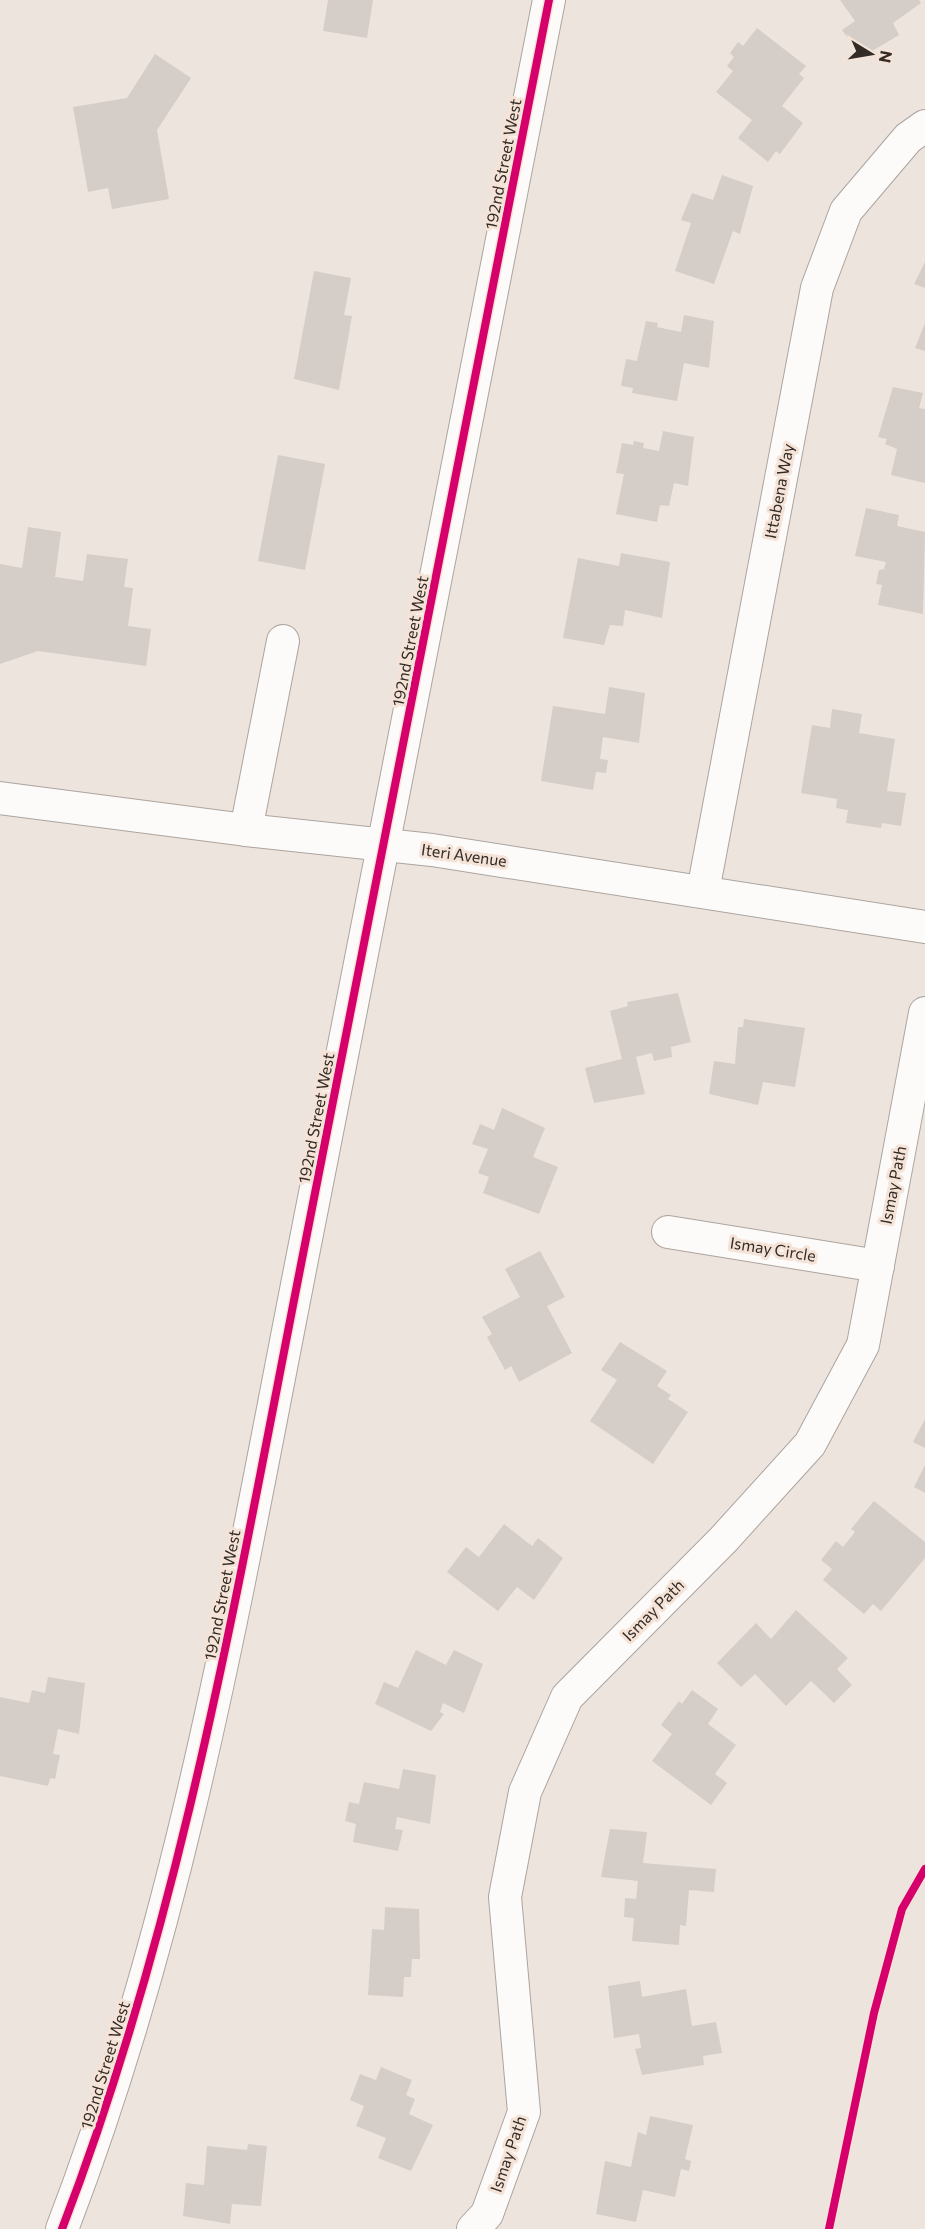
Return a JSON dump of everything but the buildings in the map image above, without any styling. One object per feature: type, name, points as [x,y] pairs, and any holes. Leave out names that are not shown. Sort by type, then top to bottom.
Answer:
[{"type":"street","name":"192nd Street West","points":[[62,2229],[94,2145],[132,2030],[208,1735],[549,0]]},
{"type":"street","name":"Ittabena Way","points":[[704,891],[817,288],[846,211],[908,138],[925,126]]},
{"type":"street","points":[[246,830],[283,641]]},
{"type":"street","name":"Iteri Avenue","points":[[0,798],[383,845],[704,891],[925,927]]},
{"type":"street","name":"Ismay Path","points":[[473,2229],[487,2214],[524,2112],[504,1897],[525,1792],[567,1697],[723,1540],[810,1444],[863,1345],[925,1013]]},
{"type":"street","name":"Ismay Circle","points":[[668,1232],[878,1266]]},
{"type":"cycle path","points":[[62,2229],[105,2109],[143,1987],[176,1864],[205,1740],[257,1490],[549,0]]},
{"type":"cycle path","points":[[829,2229],[874,2013],[902,1909],[925,1869]]}]
